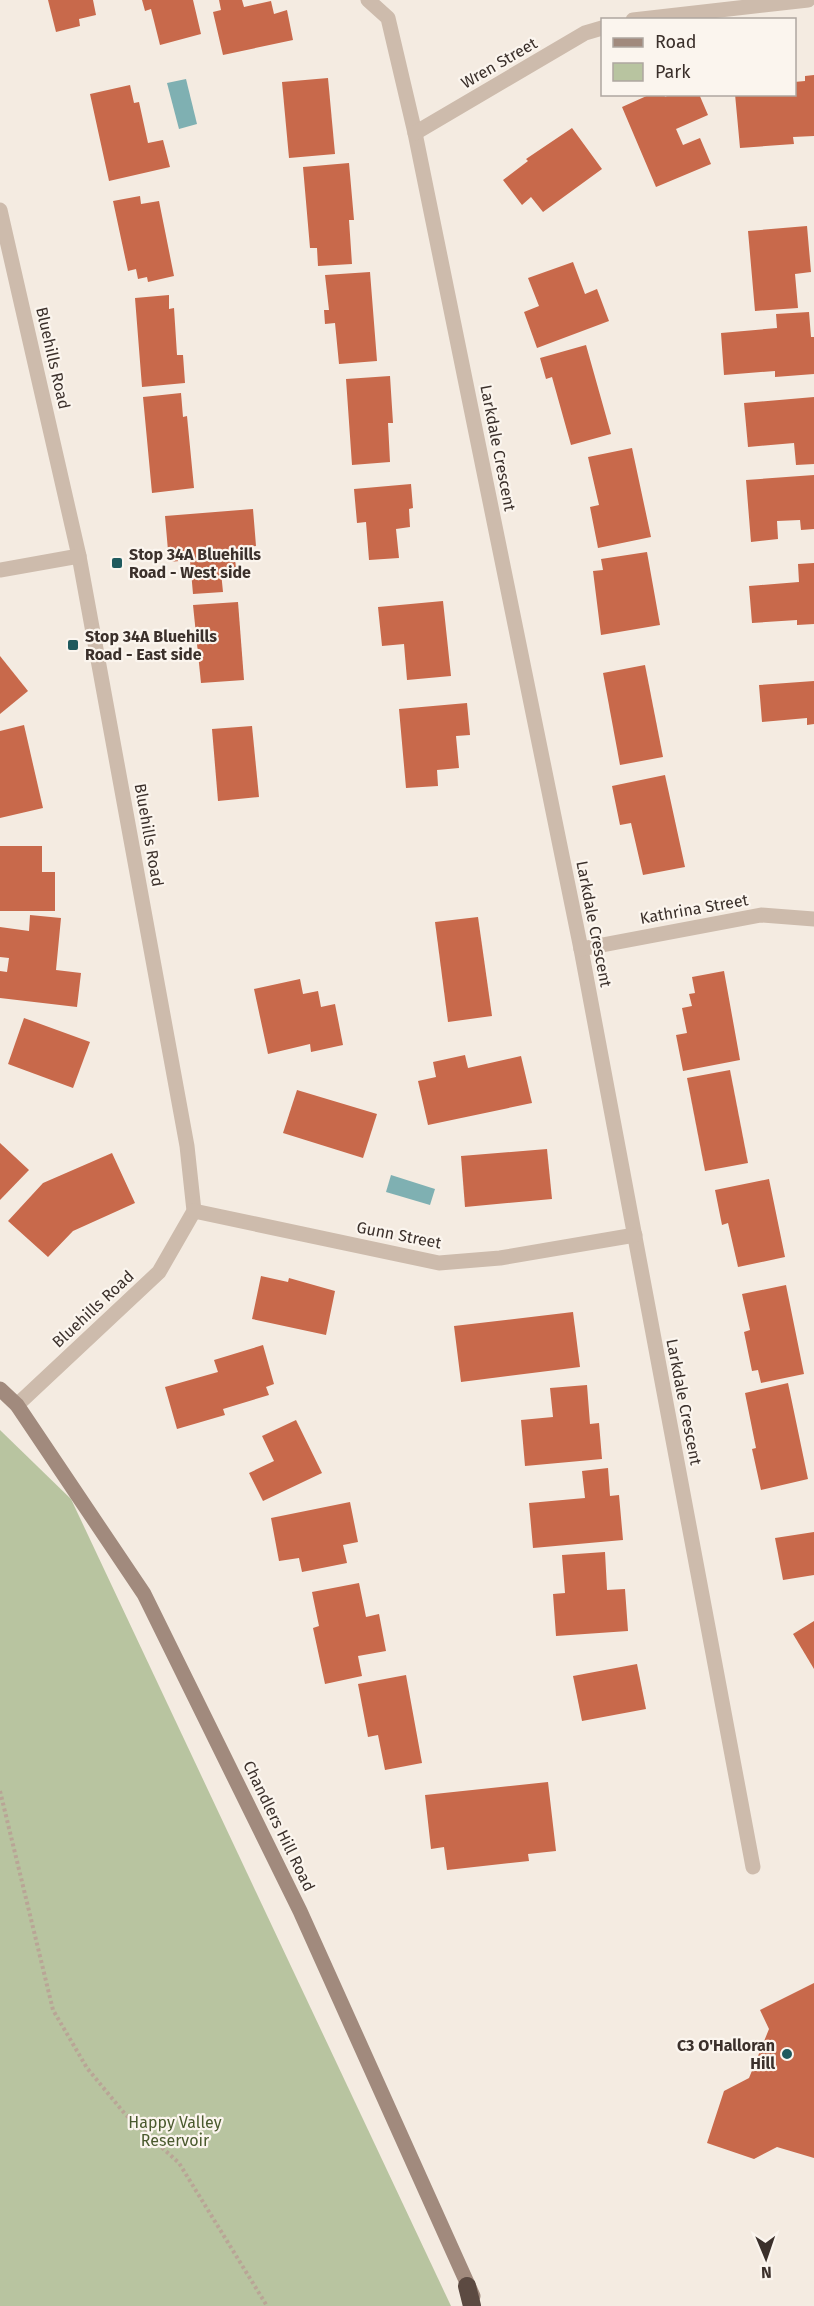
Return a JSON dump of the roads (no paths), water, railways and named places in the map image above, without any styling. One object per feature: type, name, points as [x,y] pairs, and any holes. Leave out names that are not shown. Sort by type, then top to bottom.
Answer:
[{"type":"highway","points":[[467,2286],[472,2306]]},
{"type":"main road","name":"Chandlers Hill Road","points":[[0,1389],[17,1405],[144,1594],[300,1911],[467,2286],[478,2306]]},
{"type":"street","name":"Larkdale Crescent","points":[[369,0],[388,18],[415,133],[581,949],[753,1867]]},
{"type":"street","points":[[650,18],[808,0]]},
{"type":"street","name":"Wren Street","points":[[415,133],[585,33],[601,29]]},
{"type":"street","name":"Bluehills Road","points":[[0,210],[79,556],[187,1146],[194,1211],[159,1272],[17,1405]]},
{"type":"street","points":[[0,570],[79,556]]},
{"type":"street","name":"Kathrina Street","points":[[581,949],[761,915],[814,919]]},
{"type":"street","name":"Gunn Street","points":[[194,1211],[439,1263],[500,1258],[635,1235]]},
{"type":"water","points":[[186,79],[197,124],[179,129],[167,83]]},
{"type":"water","points":[[391,1175],[435,1189],[430,1205],[386,1192]]},
{"type":"place","name":"Stop 34A Bluehills Road - West side","points":[[117,563]]},
{"type":"place","name":"Stop 34A Bluehills Road - East side","points":[[73,645]]},
{"type":"place","name":"C3 O'Halloran Hill","points":[[787,2054]]},
{"type":"park label","name":"Happy Valley Reservoir","points":[[175,2131]]}]
